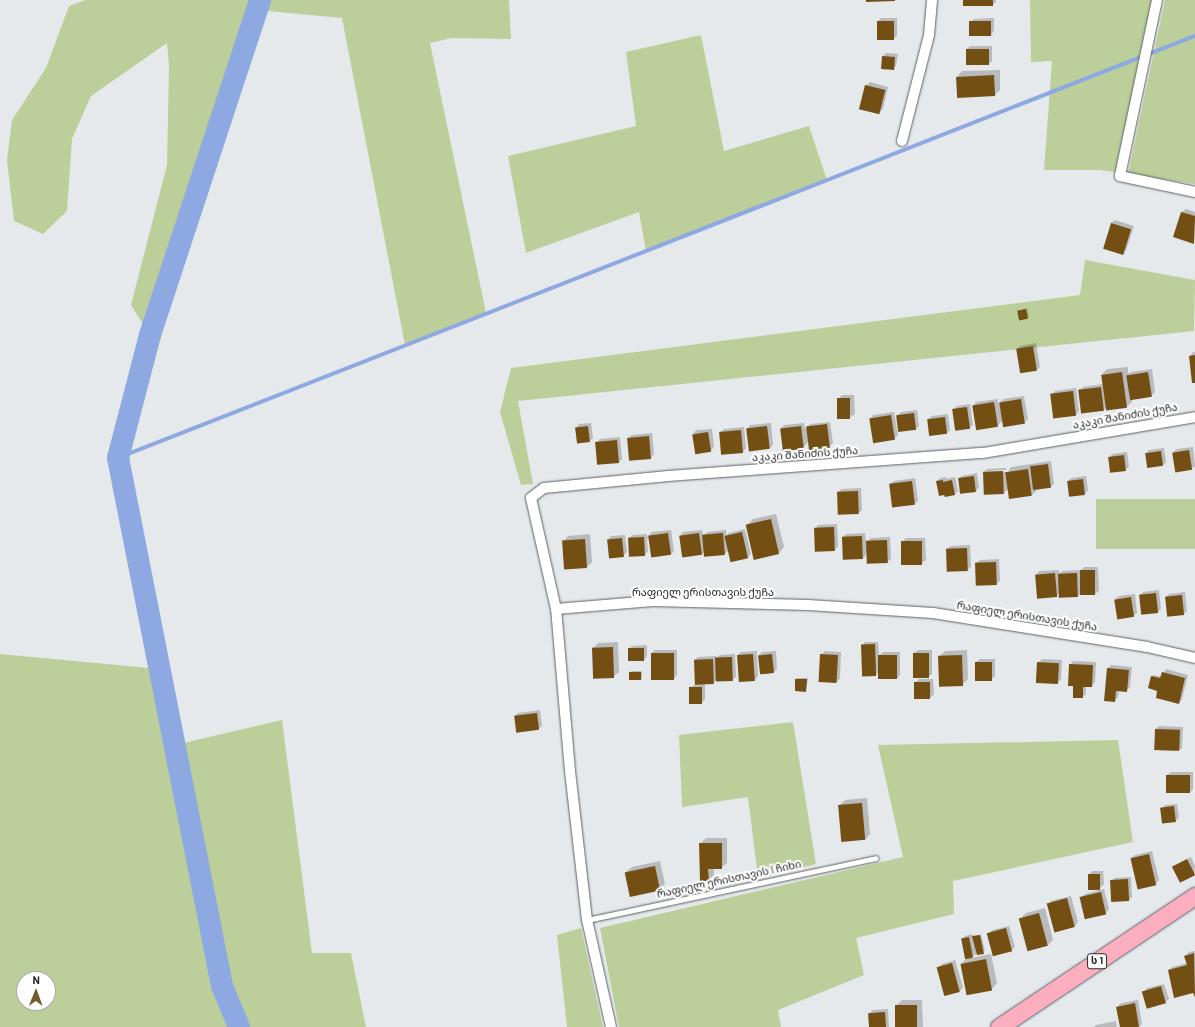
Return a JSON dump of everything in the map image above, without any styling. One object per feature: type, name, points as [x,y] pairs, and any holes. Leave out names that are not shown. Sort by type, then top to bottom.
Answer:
[{"type":"highway","name":"ს 1","points":[[999,1027],[1195,896]]},
{"type":"street","points":[[902,141],[929,35],[932,0]]},
{"type":"street","points":[[1157,0],[1120,176],[1195,192]]},
{"type":"street","name":"აკაკი შანიძის ქუჩა","points":[[556,609],[531,498],[544,488],[668,476],[983,453],[1195,417]]},
{"type":"street","name":"რაფიელ ერისთავის ქუჩა","points":[[556,609],[652,601],[808,605],[933,613],[1147,647],[1195,658]]},
{"type":"street","points":[[556,609],[570,771],[587,920],[611,1027]]},
{"type":"lane","name":"რაფიელ ერისთავის I ჩიხი","points":[[587,920],[875,858]]},
{"type":"green space","points":[[85,0],[509,0],[511,39],[452,38],[430,43],[486,313],[405,345],[342,18],[257,10],[150,335],[131,305],[167,165],[169,66],[167,43],[91,96],[72,139],[67,211],[43,234],[14,221],[7,160],[12,120],[46,68],[69,6]]},
{"type":"green space","points":[[1030,0],[1152,0],[1115,172],[1100,170],[1044,170],[1052,61],[1031,62]]},
{"type":"green space","points":[[1165,0],[1195,0],[1195,184],[1128,174]]},
{"type":"green space","points":[[701,35],[724,151],[809,126],[827,180],[646,251],[639,212],[526,253],[508,156],[636,126],[626,52]]},
{"type":"green space","points":[[1085,260],[1195,280],[1194,331],[518,401],[533,484],[521,485],[500,412],[511,368],[1080,295]]},
{"type":"green space","points":[[1096,499],[1195,499],[1195,549],[1096,549]]},
{"type":"green space","points":[[0,654],[160,669],[175,745],[282,720],[312,953],[351,953],[366,1027],[0,1027]]},
{"type":"green space","points":[[793,722],[816,864],[758,878],[748,797],[682,807],[679,735]]},
{"type":"green space","points":[[1118,740],[1133,842],[953,881],[954,914],[856,938],[864,975],[778,1010],[781,1027],[619,1027],[600,928],[903,857],[878,745]]},
{"type":"green space","points":[[581,928],[603,1027],[567,1027],[557,935]]},
{"type":"building","points":[[866,0],[895,0],[895,1],[866,2]]},
{"type":"building","points":[[963,0],[993,0],[993,6],[963,6]]},
{"type":"building","points":[[877,21],[894,21],[894,40],[877,40]]},
{"type":"building","points":[[969,21],[991,21],[991,36],[969,36]]},
{"type":"building","points":[[966,49],[989,49],[989,65],[966,65]]},
{"type":"building","points":[[882,56],[895,57],[894,70],[881,69]]},
{"type":"building","points":[[994,75],[995,96],[957,98],[956,77]]},
{"type":"building","points":[[865,85],[885,90],[879,114],[859,109]]},
{"type":"building","points":[[1181,212],[1195,216],[1194,244],[1173,237]]},
{"type":"building","points":[[1111,223],[1131,229],[1123,255],[1103,249]]},
{"type":"building","points":[[1026,309],[1028,319],[1019,321],[1017,311]]},
{"type":"building","points":[[1033,346],[1037,371],[1020,373],[1016,349]]},
{"type":"building","points":[[1195,355],[1195,383],[1192,383],[1189,356]]},
{"type":"building","points":[[1122,372],[1127,408],[1106,411],[1101,375]]},
{"type":"building","points":[[1148,372],[1152,397],[1130,400],[1126,375]]},
{"type":"building","points":[[1101,387],[1104,411],[1081,414],[1078,390]]},
{"type":"building","points":[[1073,391],[1076,416],[1053,419],[1050,394]]},
{"type":"building","points":[[837,398],[850,398],[850,419],[837,419]]},
{"type":"building","points":[[1021,399],[1025,424],[1003,427],[999,402]]},
{"type":"building","points":[[994,402],[998,427],[976,430],[972,405]]},
{"type":"building","points":[[967,407],[970,429],[955,431],[952,409]]},
{"type":"building","points":[[914,413],[916,430],[898,432],[896,415]]},
{"type":"building","points":[[891,415],[895,440],[873,443],[869,418]]},
{"type":"building","points":[[945,417],[947,434],[929,436],[927,419]]},
{"type":"building","points":[[827,424],[830,448],[809,450],[806,427]]},
{"type":"building","points":[[588,426],[590,442],[577,443],[575,428]]},
{"type":"building","points":[[767,426],[770,449],[749,451],[746,429]]},
{"type":"building","points":[[801,426],[804,449],[783,451],[780,429]]},
{"type":"building","points":[[741,430],[743,453],[721,455],[719,432]]},
{"type":"building","points":[[708,432],[711,452],[695,454],[692,435]]},
{"type":"building","points":[[649,436],[651,459],[629,461],[627,438]]},
{"type":"building","points":[[617,440],[619,463],[597,465],[595,442]]},
{"type":"building","points":[[1189,450],[1192,470],[1175,472],[1172,453]]},
{"type":"building","points":[[1161,451],[1163,466],[1147,468],[1145,453]]},
{"type":"building","points":[[1124,455],[1126,471],[1110,473],[1108,457]]},
{"type":"building","points":[[1048,464],[1051,488],[1033,490],[1030,466]]},
{"type":"building","points":[[1028,469],[1032,496],[1009,499],[1005,472]]},
{"type":"building","points":[[1003,471],[1004,494],[984,495],[983,472]]},
{"type":"building","points":[[974,476],[976,492],[960,494],[958,478]]},
{"type":"building","points":[[1083,479],[1085,495],[1069,497],[1067,481]]},
{"type":"building","points":[[943,480],[943,482],[952,480],[955,495],[945,497],[944,495],[939,496],[936,481]]},
{"type":"building","points":[[912,481],[915,505],[892,508],[889,484]]},
{"type":"building","points":[[858,491],[859,514],[838,515],[837,492]]},
{"type":"building","points":[[771,519],[779,554],[754,560],[746,525]]},
{"type":"building","points":[[834,527],[835,551],[815,552],[814,528]]},
{"type":"building","points":[[742,532],[748,558],[731,562],[724,536]]},
{"type":"building","points":[[668,533],[671,555],[651,558],[648,536]]},
{"type":"building","points":[[699,533],[702,555],[682,558],[679,536]]},
{"type":"building","points":[[723,533],[725,555],[704,557],[702,535]]},
{"type":"building","points":[[862,536],[863,559],[843,560],[842,537]]},
{"type":"building","points":[[644,537],[645,556],[629,557],[628,538]]},
{"type":"building","points":[[622,538],[624,557],[609,558],[607,540]]},
{"type":"building","points":[[585,539],[587,568],[564,570],[562,541]]},
{"type":"building","points":[[887,540],[888,563],[867,564],[866,541]]},
{"type":"building","points":[[901,541],[922,541],[922,565],[901,565]]},
{"type":"building","points":[[967,548],[968,571],[947,572],[946,549]]},
{"type":"building","points":[[996,562],[997,585],[976,586],[975,563]]},
{"type":"building","points":[[1080,570],[1095,570],[1095,595],[1080,595]]},
{"type":"building","points":[[1055,573],[1057,597],[1037,599],[1035,575]]},
{"type":"building","points":[[1077,573],[1078,597],[1059,598],[1058,574]]},
{"type":"building","points":[[1156,593],[1158,613],[1141,615],[1139,595]]},
{"type":"building","points":[[1182,595],[1184,615],[1167,617],[1165,597]]},
{"type":"building","points":[[1131,597],[1134,617],[1117,619],[1114,600]]},
{"type":"building","points":[[861,644],[875,644],[876,676],[862,676]]},
{"type":"building","points":[[613,647],[614,678],[593,679],[592,648]]},
{"type":"building","points":[[628,648],[644,648],[644,661],[628,661]]},
{"type":"building","points":[[651,653],[674,653],[674,680],[651,680]]},
{"type":"building","points":[[913,653],[929,653],[929,678],[913,678]]},
{"type":"building","points":[[753,654],[755,681],[739,682],[737,655]]},
{"type":"building","points":[[772,654],[774,673],[760,674],[758,655]]},
{"type":"building","points":[[820,654],[838,655],[837,683],[819,682]]},
{"type":"building","points":[[878,655],[897,655],[897,679],[878,679]]},
{"type":"building","points":[[962,655],[963,686],[939,687],[938,656]]},
{"type":"building","points":[[732,657],[733,681],[716,682],[715,658]]},
{"type":"building","points":[[713,659],[714,684],[695,685],[694,660]]},
{"type":"building","points":[[975,662],[992,662],[992,681],[975,681]]},
{"type":"building","points":[[1037,662],[1059,663],[1058,684],[1036,683]]},
{"type":"building","points":[[1069,664],[1093,665],[1092,687],[1083,687],[1083,698],[1073,698],[1073,686],[1068,686]]},
{"type":"building","points":[[1107,668],[1129,670],[1127,692],[1116,691],[1115,702],[1104,701]]},
{"type":"building","points":[[629,672],[641,672],[641,680],[629,680]]},
{"type":"building","points":[[1162,672],[1185,678],[1179,704],[1156,698],[1157,691],[1148,688],[1151,676],[1160,678]]},
{"type":"building","points":[[795,679],[807,679],[806,692],[795,691]]},
{"type":"building","points":[[914,682],[930,682],[930,699],[914,699]]},
{"type":"building","points":[[689,687],[702,687],[702,704],[689,704]]},
{"type":"building","points":[[537,713],[539,730],[516,733],[514,716]]},
{"type":"building","points":[[1155,729],[1180,730],[1179,751],[1154,750]]},
{"type":"building","points":[[1166,775],[1190,775],[1190,793],[1166,793]]},
{"type":"building","points":[[862,803],[865,840],[841,842],[838,805]]},
{"type":"building","points":[[1174,806],[1176,822],[1162,824],[1160,808]]},
{"type":"building","points":[[699,843],[722,843],[722,869],[708,869],[709,881],[700,881]]},
{"type":"building","points":[[1149,854],[1156,885],[1138,889],[1130,858]]},
{"type":"building","points":[[1187,859],[1195,875],[1180,883],[1172,867]]},
{"type":"building","points":[[655,866],[660,890],[630,897],[625,872]]},
{"type":"building","points":[[1088,874],[1100,874],[1100,890],[1088,890]]},
{"type":"building","points":[[1128,879],[1129,901],[1111,902],[1110,880]]},
{"type":"building","points":[[1101,892],[1106,914],[1085,919],[1080,897]]},
{"type":"building","points":[[1067,898],[1075,927],[1054,932],[1047,903]]},
{"type":"building","points":[[1039,913],[1048,946],[1028,951],[1019,918]]},
{"type":"building","points":[[1006,928],[1012,951],[993,956],[987,933]]},
{"type":"building","points":[[980,935],[984,954],[977,955],[972,936]]},
{"type":"building","points":[[969,937],[973,958],[965,959],[961,939]]},
{"type":"building","points":[[1194,953],[1195,997],[1193,993],[1174,998],[1168,970],[1187,965],[1184,956]]},
{"type":"building","points":[[986,959],[992,990],[967,995],[960,964]]},
{"type":"building","points":[[952,963],[960,992],[944,996],[937,967]]},
{"type":"building","points":[[1161,986],[1166,1003],[1147,1009],[1142,992]]},
{"type":"building","points":[[1135,1003],[1139,1027],[1120,1027],[1116,1007]]},
{"type":"building","points":[[895,1005],[917,1005],[917,1027],[895,1027]]},
{"type":"building","points":[[885,1012],[886,1027],[869,1027],[868,1013]]},
{"type":"waterway","points":[[239,1027],[222,986],[118,458],[150,335],[260,0]]},
{"type":"waterway","points":[[118,458],[1195,36]]}]
